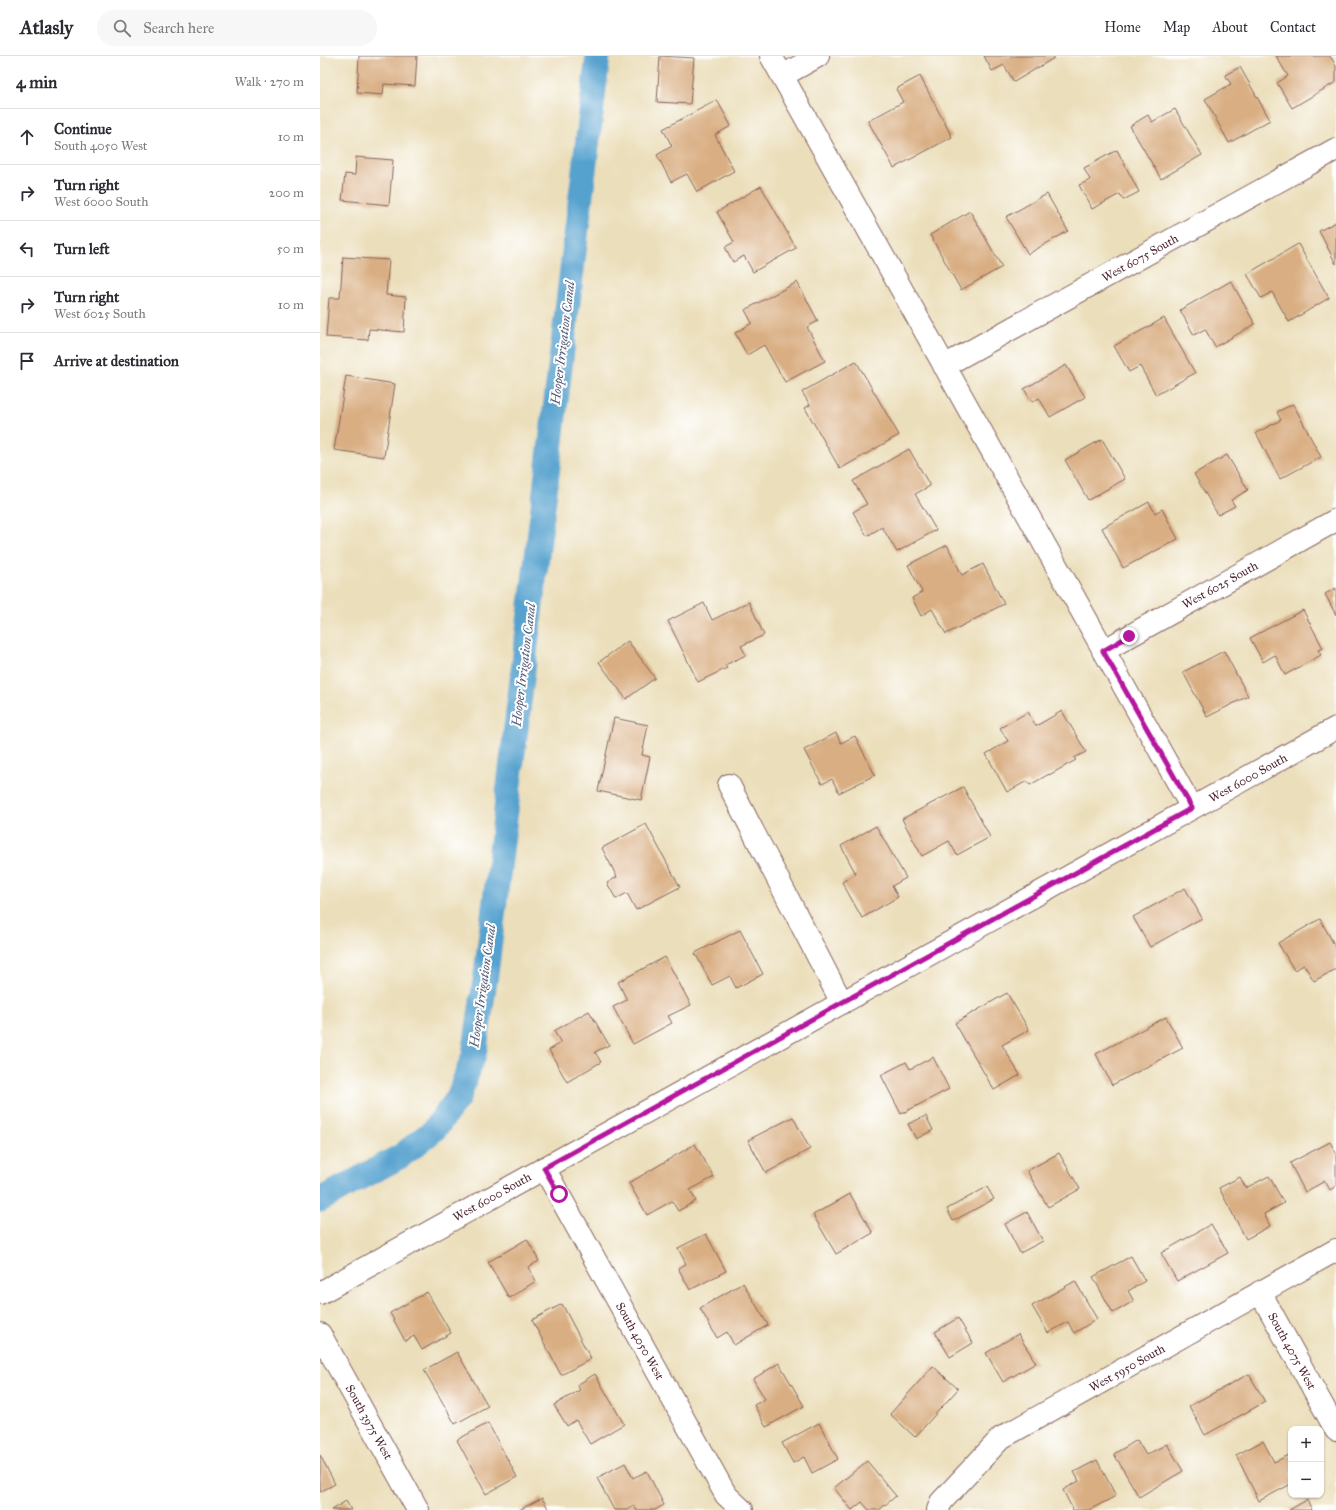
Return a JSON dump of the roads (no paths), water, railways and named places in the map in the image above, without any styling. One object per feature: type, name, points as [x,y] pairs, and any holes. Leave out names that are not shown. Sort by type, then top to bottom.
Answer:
[{"type":"street","points":[[771,56],[1192,808]]},
{"type":"street","points":[[782,76],[818,56]]},
{"type":"street","name":"West 6075 South","points":[[944,366],[1336,149]]},
{"type":"street","name":"West 6025 South","points":[[1103,651],[1336,520]]},
{"type":"street","name":"West 6000 South","points":[[320,1293],[1336,728]]},
{"type":"street","points":[[729,785],[842,1003]]},
{"type":"street","name":"South 4050 West","points":[[544,1168],[726,1495],[742,1510]]},
{"type":"street","name":"West 5950 South","points":[[938,1510],[941,1502],[1001,1438],[1336,1250]]},
{"type":"street","name":"South 4075 West","points":[[1260,1292],[1336,1430]]},
{"type":"street","name":"South 3975 West","points":[[320,1334],[418,1510]]},
{"type":"waterway","name":"Hooper Irrigation Canal","points":[[320,1200],[401,1156],[434,1130],[458,1098],[474,1055],[486,974],[598,56]]}]
